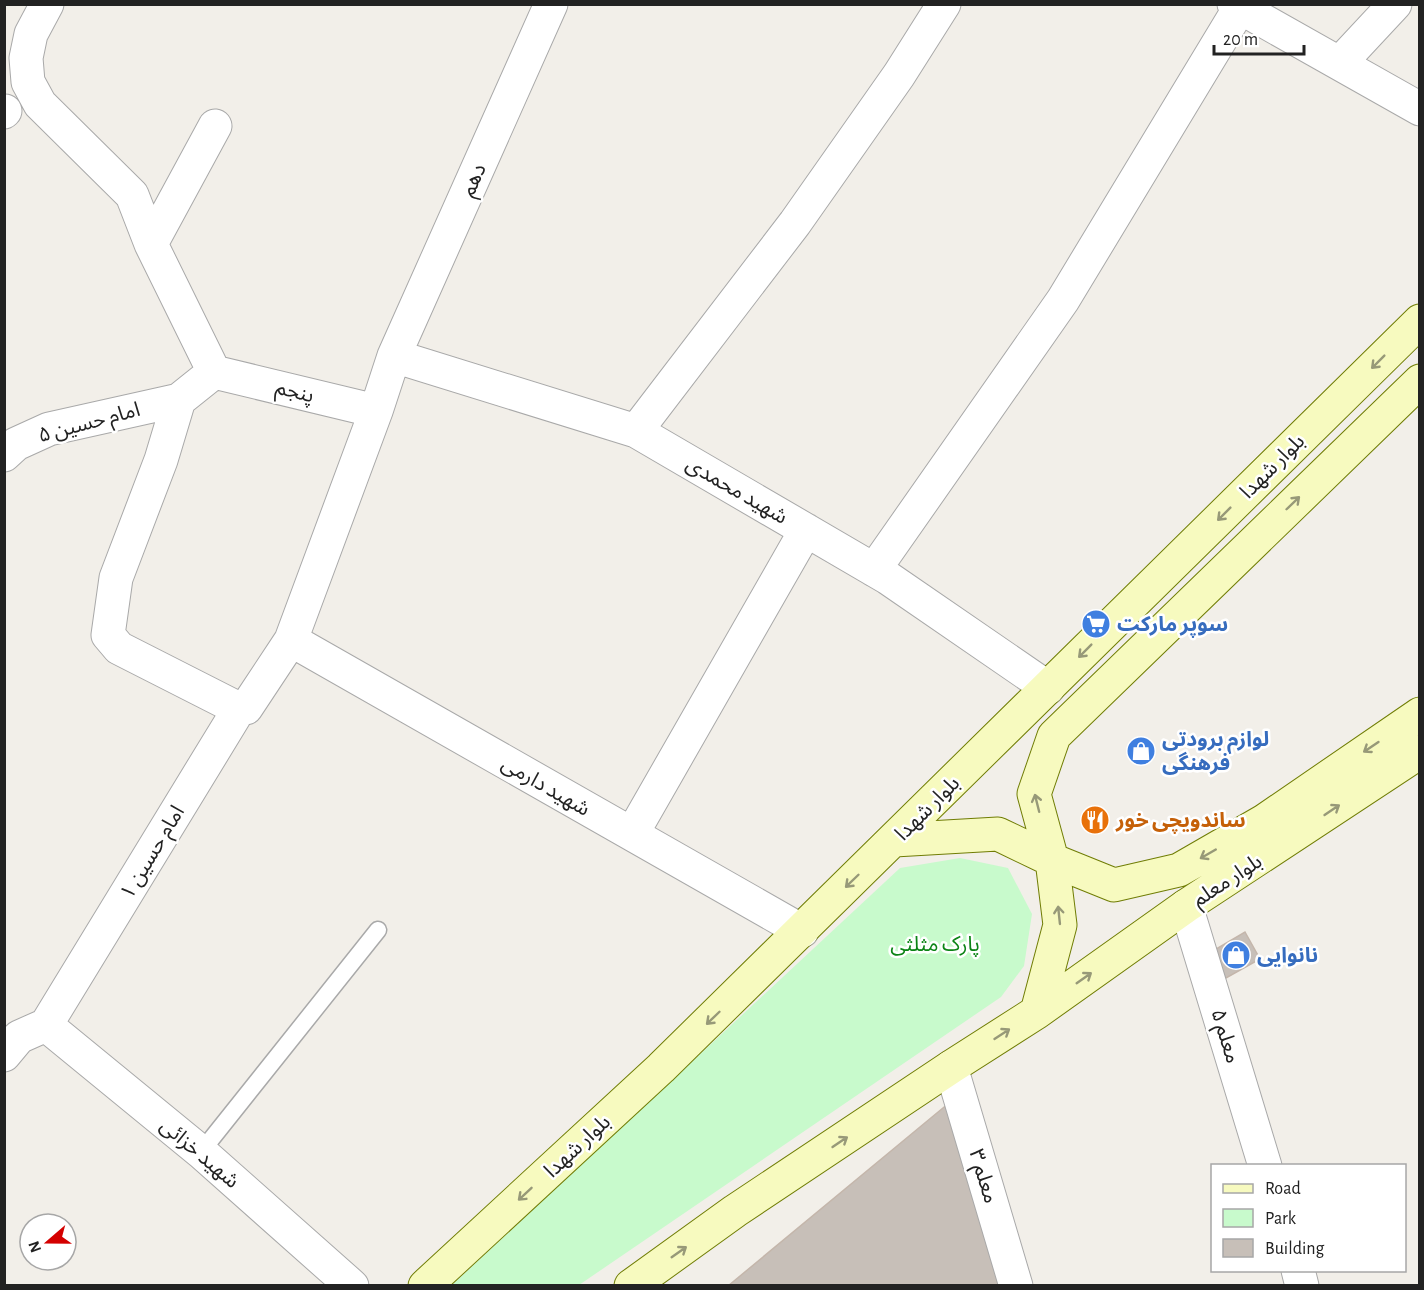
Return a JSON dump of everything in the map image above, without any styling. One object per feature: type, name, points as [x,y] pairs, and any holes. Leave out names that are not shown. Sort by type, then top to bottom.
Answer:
[{"type":"main road","name":"بلوار شهدا","points":[[425,1286],[661,1068],[1419,321]]},
{"type":"main road","name":"بلوار شهدا","points":[[1037,1012],[1060,925],[1052,860],[1034,794],[1054,736],[1419,381]]},
{"type":"main road","points":[[1155,582],[1183,610]]},
{"type":"main road","name":"بلوار معلم","points":[[1037,1012],[1186,906],[1419,714]]},
{"type":"main road","name":"بلوار معلم","points":[[894,840],[998,834],[1052,860],[1114,885],[1179,870],[1290,821],[1419,752]]},
{"type":"main road","points":[[631,1286],[735,1211],[1037,1012]]},
{"type":"street","points":[[47,4],[31,34],[26,58],[28,82],[40,104],[132,195],[151,244],[214,372],[179,400],[161,460],[116,578],[108,635],[120,648],[239,709]]},
{"type":"street","name":"دهم","points":[[376,411],[394,356],[551,4]]},
{"type":"street","points":[[636,431],[795,223],[899,75],[944,4]]},
{"type":"street","points":[[1340,63],[1395,4]]},
{"type":"street","points":[[874,570],[1063,300],[1239,6],[1419,109]]},
{"type":"street","points":[[151,244],[215,126]]},
{"type":"street","name":"شهید محمدی","points":[[394,356],[636,431],[874,570],[1048,688]]},
{"type":"street","name":"پنجم","points":[[214,372],[376,411]]},
{"type":"street","name":"امام حسین ۵","points":[[4,455],[16,444],[49,429],[179,400]]},
{"type":"street","name":"امام حسین ۱","points":[[46,1025],[239,709],[246,708],[291,640],[376,411]]},
{"type":"street","points":[[632,834],[806,530]]},
{"type":"street","name":"شهید دارمی","points":[[291,640],[802,931]]},
{"type":"street","name":"معلم ۵","points":[[1186,906],[1264,1164]]},
{"type":"street","points":[[4,1055],[19,1037],[46,1025]]},
{"type":"street","name":"شهید خزائی","points":[[46,1025],[201,1152],[352,1286]]},
{"type":"street","name":"معلم ۳","points":[[951,1067],[1016,1286]]},
{"type":"lane","points":[[201,1152],[378,930]]},
{"type":"green space","name":"پارک مثلثی","points":[[960,858],[1008,868],[1032,914],[1024,966],[1001,997],[579,1285],[452,1285],[900,868]]},
{"type":"building","name":"نانوایی","points":[[1245,932],[1260,959],[1226,978],[1211,952]]},
{"type":"building","points":[[949,1103],[999,1286],[728,1286]]},
{"type":"place","name":"سوپر مارکت","points":[[1096,624]]},
{"type":"place","name":"لوازم برودتی فرهنگی","points":[[1141,751]]},
{"type":"place","name":"ساندویچی خور","points":[[1095,820]]},
{"type":"place","name":"نانوایی","points":[[1236,955]]}]
